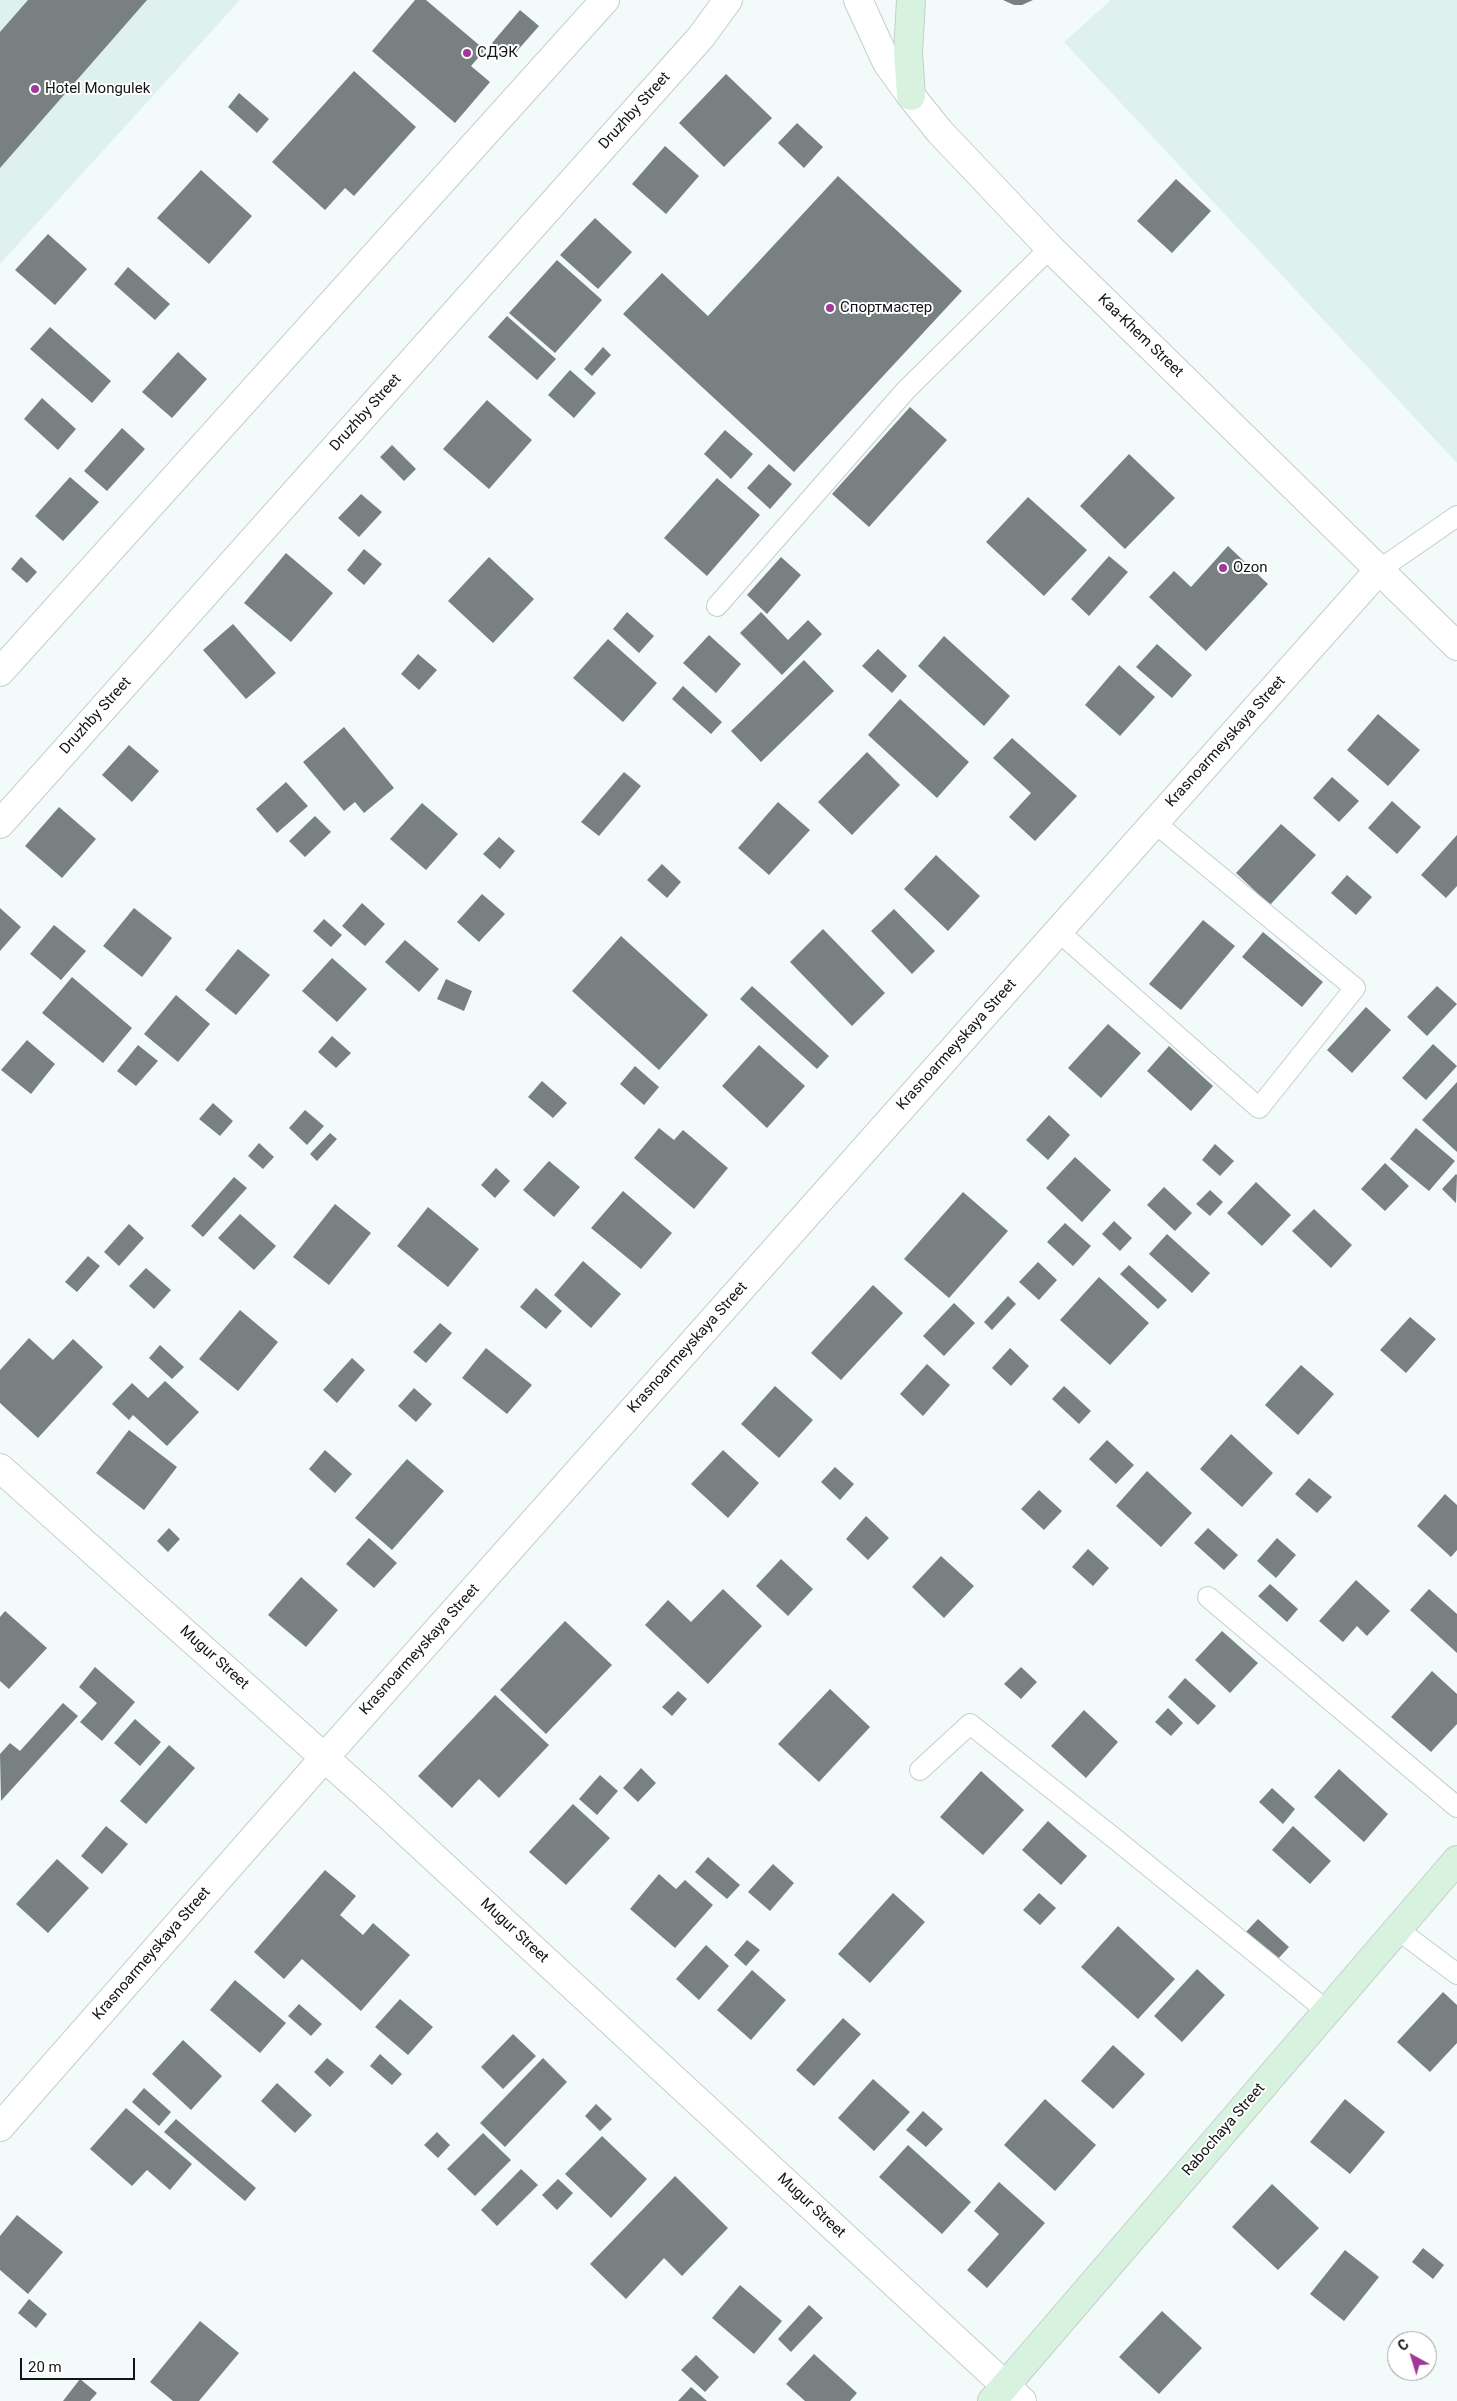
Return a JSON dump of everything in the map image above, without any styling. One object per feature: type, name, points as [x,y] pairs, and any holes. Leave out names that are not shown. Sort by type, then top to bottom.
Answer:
[{"type":"main road","points":[[911,0],[908,52],[911,96]]},
{"type":"main road","name":"Rabochaya Street","points":[[1006,2396],[1327,2011],[1457,1860]]},
{"type":"street","points":[[0,672],[605,0]]},
{"type":"street","name":"Druzhby Street","points":[[0,824],[701,37],[728,0]]},
{"type":"street","name":"Kaa-Khem Street","points":[[858,0],[887,63],[940,132],[1050,248],[1457,646]]},
{"type":"street","name":"Krasnoarmeyskaya Street","points":[[0,2127],[324,1758],[1379,570]]},
{"type":"street","name":"Mugur Street","points":[[0,1468],[324,1758],[1006,2396]]},
{"type":"lane","points":[[717,606],[906,390],[1050,248]]},
{"type":"lane","points":[[1379,570],[1457,516]]},
{"type":"lane","points":[[1058,931],[1259,1108],[1355,988],[1154,822]]},
{"type":"lane","points":[[1208,1597],[1457,1807]]},
{"type":"lane","points":[[920,1770],[970,1724],[1327,2011]]},
{"type":"lane","points":[[1397,1930],[1457,1974]]},
{"type":"shaded area","points":[[0,0],[240,0],[0,264]]},
{"type":"shaded area","points":[[1111,0],[1457,0],[1457,463],[1064,42]]},
{"type":"building","name":"Hotel Mongulek","points":[[28,0],[147,0],[0,168],[0,32]]},
{"type":"building","points":[[415,0],[426,0],[485,50],[471,66],[490,82],[455,123],[372,51]]},
{"type":"building","points":[[1003,0],[1033,0],[1022,5],[1014,5]]},
{"type":"building","points":[[520,10],[539,26],[510,59],[492,43]]},
{"type":"building","points":[[354,71],[416,127],[354,196],[345,188],[325,210],[272,162]]},
{"type":"building","points":[[726,74],[772,118],[724,167],[679,123]]},
{"type":"building","points":[[239,93],[269,119],[257,133],[228,107]]},
{"type":"building","points":[[797,123],[823,147],[804,168],[778,143]]},
{"type":"building","points":[[665,146],[699,176],[666,214],[632,184]]},
{"type":"building","points":[[201,170],[252,216],[209,264],[157,218]]},
{"type":"building","points":[[838,176],[962,291],[794,472],[623,314],[662,273],[708,316]]},
{"type":"building","points":[[1176,179],[1211,211],[1172,253],[1137,221]]},
{"type":"building","points":[[595,218],[632,252],[598,289],[560,255]]},
{"type":"building","points":[[48,234],[87,269],[55,305],[15,270]]},
{"type":"building","points":[[557,260],[602,300],[555,353],[509,313]]},
{"type":"building","points":[[128,267],[170,304],[155,320],[114,284]]},
{"type":"building","points":[[507,316],[556,359],[537,380],[488,337]]},
{"type":"building","points":[[50,327],[111,381],[92,403],[30,349]]},
{"type":"building","points":[[603,347],[611,355],[592,376],[584,369]]},
{"type":"building","points":[[178,352],[207,379],[172,418],[142,392]]},
{"type":"building","points":[[570,370],[596,393],[574,418],[548,395]]},
{"type":"building","points":[[42,398],[76,429],[58,450],[24,419]]},
{"type":"building","points":[[487,400],[532,440],[489,489],[443,449]]},
{"type":"building","points":[[910,407],[947,440],[869,527],[832,494]]},
{"type":"building","points":[[122,428],[145,449],[107,491],[84,471]]},
{"type":"building","points":[[725,430],[753,454],[731,479],[704,454]]},
{"type":"building","points":[[392,445],[416,469],[404,481],[380,457]]},
{"type":"building","points":[[1129,454],[1175,498],[1125,549],[1080,506]]},
{"type":"building","points":[[769,464],[792,484],[770,509],[747,488]]},
{"type":"building","points":[[70,477],[99,502],[63,541],[35,516]]},
{"type":"building","points":[[717,478],[760,515],[707,576],[664,538]]},
{"type":"building","points":[[361,494],[382,512],[359,537],[338,518]]},
{"type":"building","points":[[1028,497],[1087,550],[1044,596],[986,542]]},
{"type":"building","points":[[1228,546],[1268,584],[1206,651],[1149,597],[1174,571],[1191,587]]},
{"type":"building","points":[[364,549],[382,564],[364,585],[347,570]]},
{"type":"building","points":[[286,553],[333,593],[291,642],[244,603]]},
{"type":"building","points":[[1109,556],[1128,572],[1089,616],[1071,599]]},
{"type":"building","points":[[21,557],[37,572],[27,583],[11,569]]},
{"type":"building","points":[[489,557],[534,599],[493,643],[448,601]]},
{"type":"building","points":[[781,557],[801,575],[767,614],[747,595]]},
{"type":"building","points":[[627,612],[654,636],[639,653],[613,629]]},
{"type":"building","points":[[761,612],[788,640],[808,620],[822,634],[782,675],[740,633]]},
{"type":"building","points":[[233,624],[276,673],[246,699],[203,650]]},
{"type":"building","points":[[709,635],[741,664],[716,693],[683,663]]},
{"type":"building","points":[[944,636],[1010,696],[984,726],[918,666]]},
{"type":"building","points":[[608,639],[657,683],[623,722],[573,678]]},
{"type":"building","points":[[1157,644],[1192,675],[1172,698],[1136,667]]},
{"type":"building","points":[[878,649],[907,676],[892,693],[862,666]]},
{"type":"building","points":[[418,654],[437,670],[419,690],[401,674]]},
{"type":"building","points":[[804,660],[834,691],[761,762],[731,731]]},
{"type":"building","points":[[1119,665],[1155,697],[1120,736],[1085,705]]},
{"type":"building","points":[[683,686],[722,722],[711,734],[672,699]]},
{"type":"building","points":[[900,699],[969,762],[937,798],[868,735]]},
{"type":"building","points":[[1378,714],[1420,750],[1388,786],[1347,750]]},
{"type":"building","points":[[344,727],[394,788],[364,813],[355,802],[344,811],[303,762]]},
{"type":"building","points":[[1012,738],[1077,796],[1035,841],[1009,817],[1031,793],[993,758]]},
{"type":"building","points":[[129,745],[159,771],[132,802],[102,775]]},
{"type":"building","points":[[867,752],[900,785],[852,835],[818,802]]},
{"type":"building","points":[[624,772],[641,786],[599,836],[581,822]]},
{"type":"building","points":[[1332,777],[1359,801],[1339,822],[1313,798]]},
{"type":"building","points":[[286,782],[308,806],[277,833],[256,809]]},
{"type":"building","points":[[1392,801],[1421,827],[1397,854],[1368,828]]},
{"type":"building","points":[[778,802],[810,830],[769,875],[738,848]]},
{"type":"building","points":[[422,803],[458,834],[426,870],[390,839]]},
{"type":"building","points":[[59,807],[96,839],[62,878],[25,846]]},
{"type":"building","points":[[315,816],[331,832],[305,857],[289,841]]},
{"type":"building","points":[[1281,824],[1316,855],[1270,905],[1236,873]]},
{"type":"building","points":[[1457,835],[1457,886],[1446,898],[1421,875]]},
{"type":"building","points":[[499,837],[515,851],[500,869],[483,854]]},
{"type":"building","points":[[936,855],[980,896],[948,931],[904,889]]},
{"type":"building","points":[[662,864],[681,882],[667,898],[647,880]]},
{"type":"building","points":[[1347,875],[1372,897],[1356,915],[1331,893]]},
{"type":"building","points":[[482,894],[505,914],[479,942],[457,922]]},
{"type":"building","points":[[362,903],[385,924],[365,946],[342,926]]},
{"type":"building","points":[[0,908],[21,927],[0,951]]},
{"type":"building","points":[[134,908],[172,938],[142,977],[103,946]]},
{"type":"building","points":[[894,909],[935,951],[912,974],[871,931]]},
{"type":"building","points":[[324,919],[342,935],[331,947],[313,931]]},
{"type":"building","points":[[1203,920],[1235,946],[1181,1010],[1149,984]]},
{"type":"building","points":[[54,925],[86,951],[61,980],[30,954]]},
{"type":"building","points":[[823,929],[885,993],[852,1026],[790,962]]},
{"type":"building","points":[[1263,932],[1323,982],[1302,1007],[1242,957]]},
{"type":"building","points":[[621,936],[708,1015],[659,1070],[572,991]]},
{"type":"building","points":[[405,940],[439,969],[419,992],[385,962]]},
{"type":"building","points":[[238,949],[270,975],[236,1015],[205,990]]},
{"type":"building","points":[[332,958],[367,989],[337,1022],[302,991]]},
{"type":"building","points":[[72,977],[132,1028],[103,1063],[42,1013]]},
{"type":"building","points":[[446,979],[472,991],[464,1011],[437,999]]},
{"type":"building","points":[[752,986],[829,1056],[817,1069],[740,999]]},
{"type":"building","points":[[1437,986],[1457,1004],[1427,1036],[1407,1017]]},
{"type":"building","points":[[176,995],[210,1024],[178,1062],[144,1034]]},
{"type":"building","points":[[1366,1007],[1391,1030],[1352,1073],[1327,1050]]},
{"type":"building","points":[[1108,1024],[1141,1053],[1101,1098],[1068,1068]]},
{"type":"building","points":[[332,1036],[351,1053],[336,1068],[318,1052]]},
{"type":"building","points":[[27,1040],[55,1064],[31,1094],[1,1070]]},
{"type":"building","points":[[1433,1044],[1457,1066],[1426,1100],[1402,1078]]},
{"type":"building","points":[[138,1045],[158,1061],[136,1086],[117,1071]]},
{"type":"building","points":[[759,1045],[805,1086],[767,1128],[722,1086]]},
{"type":"building","points":[[1169,1046],[1213,1086],[1191,1111],[1147,1071]]},
{"type":"building","points":[[635,1066],[659,1087],[644,1105],[620,1084]]},
{"type":"building","points":[[542,1081],[567,1103],[553,1118],[528,1097]]},
{"type":"building","points":[[1457,1082],[1457,1152],[1422,1120]]},
{"type":"building","points":[[213,1103],[233,1121],[220,1136],[199,1119]]},
{"type":"building","points":[[305,1110],[324,1126],[307,1145],[289,1128]]},
{"type":"building","points":[[1049,1115],[1070,1135],[1048,1160],[1026,1140]]},
{"type":"building","points":[[659,1128],[674,1140],[683,1130],[728,1168],[694,1209],[634,1158]]},
{"type":"building","points":[[1416,1128],[1455,1161],[1429,1191],[1390,1159]]},
{"type":"building","points":[[330,1133],[337,1139],[317,1161],[310,1154]]},
{"type":"building","points":[[259,1143],[274,1157],[263,1169],[248,1156]]},
{"type":"building","points":[[1215,1144],[1234,1161],[1220,1176],[1202,1160]]},
{"type":"building","points":[[1075,1157],[1111,1190],[1082,1222],[1046,1188]]},
{"type":"building","points":[[549,1161],[580,1187],[554,1217],[523,1190]]},
{"type":"building","points":[[1385,1163],[1409,1186],[1385,1211],[1361,1189]]},
{"type":"building","points":[[496,1168],[510,1181],[495,1198],[481,1185]]},
{"type":"building","points":[[1457,1175],[1456,1203],[1442,1189]]},
{"type":"building","points":[[234,1177],[247,1188],[203,1237],[191,1226]]},
{"type":"building","points":[[1256,1182],[1291,1215],[1262,1246],[1227,1213]]},
{"type":"building","points":[[1164,1187],[1192,1213],[1175,1231],[1147,1205]]},
{"type":"building","points":[[1210,1190],[1223,1202],[1210,1216],[1196,1204]]},
{"type":"building","points":[[623,1191],[672,1233],[641,1269],[591,1228]]},
{"type":"building","points":[[963,1192],[1008,1231],[949,1298],[904,1259]]},
{"type":"building","points":[[335,1204],[371,1233],[329,1285],[293,1257]]},
{"type":"building","points":[[428,1207],[479,1249],[448,1287],[397,1246]]},
{"type":"building","points":[[1314,1209],[1352,1245],[1331,1268],[1292,1231]]},
{"type":"building","points":[[240,1214],[276,1246],[254,1270],[218,1238]]},
{"type":"building","points":[[1114,1221],[1132,1238],[1120,1251],[1102,1234]]},
{"type":"building","points":[[1065,1223],[1091,1246],[1073,1266],[1047,1242]]},
{"type":"building","points":[[129,1224],[144,1238],[119,1266],[104,1252]]},
{"type":"building","points":[[1167,1234],[1210,1273],[1192,1293],[1149,1254]]},
{"type":"building","points":[[88,1256],[100,1266],[77,1292],[65,1282]]},
{"type":"building","points":[[583,1261],[621,1294],[591,1328],[554,1295]]},
{"type":"building","points":[[1038,1262],[1057,1280],[1039,1300],[1019,1282]]},
{"type":"building","points":[[1129,1265],[1167,1300],[1158,1309],[1120,1274]]},
{"type":"building","points":[[146,1268],[171,1290],[154,1309],[129,1286]]},
{"type":"building","points":[[1099,1277],[1149,1323],[1110,1365],[1060,1320]]},
{"type":"building","points":[[873,1285],[903,1313],[841,1380],[811,1353]]},
{"type":"building","points":[[536,1288],[562,1311],[546,1329],[520,1307]]},
{"type":"building","points":[[1008,1296],[1016,1304],[992,1330],[984,1322]]},
{"type":"building","points":[[954,1303],[975,1323],[944,1356],[923,1336]]},
{"type":"building","points":[[240,1310],[278,1342],[238,1391],[199,1359]]},
{"type":"building","points":[[1410,1317],[1436,1339],[1406,1373],[1380,1350]]},
{"type":"building","points":[[440,1323],[452,1333],[426,1363],[413,1352]]},
{"type":"building","points":[[29,1338],[53,1360],[73,1339],[103,1367],[38,1438],[0,1403],[0,1370]]},
{"type":"building","points":[[160,1345],[184,1367],[172,1379],[149,1358]]},
{"type":"building","points":[[486,1348],[532,1385],[507,1414],[462,1378]]},
{"type":"building","points":[[1010,1348],[1029,1366],[1011,1386],[992,1368]]},
{"type":"building","points":[[352,1358],[365,1370],[337,1403],[323,1390]]},
{"type":"building","points":[[927,1364],[950,1385],[923,1416],[900,1394]]},
{"type":"building","points":[[1301,1365],[1334,1394],[1298,1435],[1265,1405]]},
{"type":"building","points":[[165,1381],[199,1412],[167,1446],[133,1415],[129,1420],[112,1404],[132,1383],[148,1398]]},
{"type":"building","points":[[775,1386],[813,1420],[779,1458],[741,1424]]},
{"type":"building","points":[[1064,1386],[1091,1411],[1079,1424],[1052,1399]]},
{"type":"building","points":[[414,1388],[432,1404],[416,1422],[398,1406]]},
{"type":"building","points":[[129,1430],[177,1467],[144,1510],[96,1473]]},
{"type":"building","points":[[1231,1434],[1273,1473],[1242,1507],[1200,1469]]},
{"type":"building","points":[[1107,1440],[1134,1465],[1116,1484],[1089,1459]]},
{"type":"building","points":[[325,1450],[352,1474],[335,1493],[309,1469]]},
{"type":"building","points":[[723,1450],[759,1483],[728,1518],[691,1484]]},
{"type":"building","points":[[407,1459],[444,1491],[392,1550],[355,1518]]},
{"type":"building","points":[[835,1467],[854,1484],[840,1500],[821,1482]]},
{"type":"building","points":[[1147,1471],[1192,1513],[1161,1547],[1116,1506]]},
{"type":"building","points":[[1309,1478],[1332,1497],[1317,1513],[1295,1494]]},
{"type":"building","points":[[1039,1490],[1062,1511],[1044,1530],[1021,1509]]},
{"type":"building","points":[[1445,1494],[1457,1505],[1457,1550],[1451,1557],[1417,1526]]},
{"type":"building","points":[[866,1516],[889,1538],[868,1560],[846,1539]]},
{"type":"building","points":[[169,1528],[180,1539],[168,1552],[157,1541]]},
{"type":"building","points":[[1208,1528],[1238,1555],[1224,1570],[1194,1543]]},
{"type":"building","points":[[369,1538],[397,1563],[374,1588],[346,1564]]},
{"type":"building","points":[[1277,1538],[1296,1555],[1276,1578],[1257,1561]]},
{"type":"building","points":[[1088,1549],[1109,1568],[1093,1586],[1072,1567]]},
{"type":"building","points":[[941,1556],[974,1586],[944,1618],[912,1587]]},
{"type":"building","points":[[781,1559],[813,1589],[788,1616],[756,1586]]},
{"type":"building","points":[[301,1577],[338,1610],[306,1647],[268,1615]]},
{"type":"building","points":[[1356,1580],[1390,1611],[1367,1636],[1357,1626],[1343,1642],[1319,1621]]},
{"type":"building","points":[[1270,1584],[1298,1609],[1287,1622],[1258,1596]]},
{"type":"building","points":[[723,1589],[762,1626],[708,1684],[645,1625],[668,1600],[691,1622]]},
{"type":"building","points":[[1429,1589],[1457,1614],[1457,1653],[1410,1610]]},
{"type":"building","points":[[5,1611],[47,1648],[9,1689],[0,1681],[0,1617]]},
{"type":"building","points":[[565,1621],[612,1665],[546,1734],[500,1690]]},
{"type":"building","points":[[1222,1631],[1258,1663],[1230,1693],[1195,1660]]},
{"type":"building","points":[[95,1667],[135,1702],[102,1741],[80,1722],[97,1703],[79,1687]]},
{"type":"building","points":[[1021,1667],[1037,1682],[1021,1699],[1004,1684]]},
{"type":"building","points":[[1432,1671],[1457,1694],[1457,1724],[1431,1752],[1391,1717]]},
{"type":"building","points":[[1185,1678],[1216,1706],[1198,1725],[1168,1697]]},
{"type":"building","points":[[830,1689],[870,1727],[819,1782],[778,1744]]},
{"type":"building","points":[[678,1691],[687,1699],[672,1716],[662,1707]]},
{"type":"building","points":[[495,1695],[549,1745],[499,1798],[479,1779],[452,1808],[418,1776]]},
{"type":"building","points":[[63,1703],[78,1716],[1,1801],[0,1754],[10,1743],[20,1751]]},
{"type":"building","points":[[1168,1708],[1183,1723],[1171,1736],[1155,1722]]},
{"type":"building","points":[[1084,1710],[1118,1742],[1086,1778],[1051,1746]]},
{"type":"building","points":[[135,1719],[161,1742],[140,1766],[114,1743]]},
{"type":"building","points":[[169,1745],[195,1768],[146,1824],[120,1801]]},
{"type":"building","points":[[641,1768],[656,1783],[638,1802],[623,1788]]},
{"type":"building","points":[[1339,1769],[1388,1814],[1364,1842],[1314,1797]]},
{"type":"building","points":[[981,1771],[1024,1810],[983,1855],[940,1817]]},
{"type":"building","points":[[600,1775],[618,1791],[597,1815],[579,1799]]},
{"type":"building","points":[[1272,1788],[1295,1809],[1283,1824],[1259,1802]]},
{"type":"building","points":[[573,1804],[610,1838],[566,1885],[529,1852]]},
{"type":"building","points":[[1048,1821],[1087,1856],[1061,1885],[1022,1850]]},
{"type":"building","points":[[106,1826],[128,1844],[102,1874],[81,1856]]},
{"type":"building","points":[[1293,1826],[1331,1861],[1310,1884],[1272,1850]]},
{"type":"building","points":[[708,1857],[740,1885],[727,1899],[695,1872]]},
{"type":"building","points":[[57,1859],[89,1888],[48,1933],[16,1904]]},
{"type":"building","points":[[773,1864],[794,1883],[770,1911],[748,1892]]},
{"type":"building","points":[[325,1870],[356,1896],[340,1915],[363,1935],[373,1923],[410,1955],[361,2011],[302,1959],[284,1979],[254,1952]]},
{"type":"building","points":[[659,1874],[676,1889],[685,1880],[713,1905],[675,1948],[630,1909]]},
{"type":"building","points":[[893,1893],[925,1922],[870,1983],[838,1954]]},
{"type":"building","points":[[1039,1893],[1056,1908],[1040,1925],[1023,1910]]},
{"type":"building","points":[[1258,1919],[1289,1947],[1276,1961],[1245,1933]]},
{"type":"building","points":[[1118,1926],[1175,1979],[1138,2019],[1081,1967]]},
{"type":"building","points":[[747,1940],[760,1950],[746,1966],[734,1955]]},
{"type":"building","points":[[706,1945],[729,1966],[699,2000],[676,1979]]},
{"type":"building","points":[[1197,1969],[1225,1995],[1182,2042],[1154,2016]]},
{"type":"building","points":[[752,1970],[786,2000],[751,2040],[717,2010]]},
{"type":"building","points":[[235,1980],[286,2023],[260,2053],[210,2010]]},
{"type":"building","points":[[1443,1992],[1457,2005],[1457,2043],[1430,2072],[1397,2042]]},
{"type":"building","points":[[400,1999],[433,2027],[408,2055],[375,2027]]},
{"type":"building","points":[[299,2004],[322,2024],[311,2036],[288,2016]]},
{"type":"building","points":[[843,2018],[861,2034],[814,2086],[796,2070]]},
{"type":"building","points":[[513,2034],[536,2056],[503,2089],[481,2067]]},
{"type":"building","points":[[183,2040],[222,2076],[191,2110],[152,2074]]},
{"type":"building","points":[[1113,2045],[1145,2074],[1113,2109],[1081,2081]]},
{"type":"building","points":[[380,2054],[402,2074],[392,2085],[370,2066]]},
{"type":"building","points":[[327,2058],[344,2072],[330,2087],[314,2072]]},
{"type":"building","points":[[543,2058],[567,2082],[505,2147],[480,2123]]},
{"type":"building","points":[[873,2079],[910,2112],[874,2151],[838,2118]]},
{"type":"building","points":[[277,2083],[312,2115],[295,2133],[261,2101]]},
{"type":"building","points":[[144,2088],[171,2112],[159,2126],[132,2102]]},
{"type":"building","points":[[1045,2099],[1096,2145],[1055,2191],[1004,2145]]},
{"type":"building","points":[[1345,2099],[1385,2132],[1350,2174],[1310,2142]]},
{"type":"building","points":[[596,2104],[612,2119],[600,2131],[585,2116]]},
{"type":"building","points":[[126,2108],[192,2164],[170,2190],[147,2170],[132,2186],[90,2149]]},
{"type":"building","points":[[923,2111],[943,2129],[926,2147],[906,2130]]},
{"type":"building","points":[[176,2119],[256,2188],[245,2201],[164,2132]]},
{"type":"building","points":[[437,2132],[450,2145],[438,2158],[424,2145]]},
{"type":"building","points":[[483,2133],[511,2160],[475,2196],[447,2169]]},
{"type":"building","points":[[602,2136],[647,2179],[611,2218],[565,2174]]},
{"type":"building","points":[[908,2145],[971,2202],[942,2234],[879,2177]]},
{"type":"building","points":[[521,2169],[538,2185],[497,2226],[481,2210]]},
{"type":"building","points":[[675,2176],[728,2228],[682,2276],[664,2258],[626,2299],[590,2264]]},
{"type":"building","points":[[558,2179],[573,2193],[557,2210],[542,2195]]},
{"type":"building","points":[[999,2182],[1045,2223],[987,2288],[967,2270],[999,2234],[974,2211]]},
{"type":"building","points":[[1272,2184],[1319,2228],[1278,2270],[1232,2227]]},
{"type":"building","points":[[17,2215],[63,2252],[28,2294],[0,2270],[0,2236]]},
{"type":"building","points":[[1423,2248],[1444,2265],[1433,2279],[1412,2262]]},
{"type":"building","points":[[1345,2250],[1379,2277],[1344,2321],[1310,2294]]},
{"type":"building","points":[[740,2285],[782,2321],[754,2354],[712,2318]]},
{"type":"building","points":[[29,2299],[47,2314],[36,2328],[18,2313]]},
{"type":"building","points":[[809,2305],[823,2318],[791,2352],[778,2339]]},
{"type":"building","points":[[1162,2311],[1202,2348],[1159,2394],[1119,2357]]},
{"type":"building","points":[[200,2321],[239,2353],[199,2401],[173,2401],[150,2382]]},
{"type":"building","points":[[814,2354],[857,2393],[850,2401],[805,2401],[786,2384]]},
{"type":"building","points":[[696,2355],[719,2377],[705,2392],[681,2370]]},
{"type":"building","points":[[80,2379],[97,2393],[90,2401],[63,2401]]},
{"type":"building","points":[[691,2387],[707,2401],[678,2401]]},
{"type":"place","name":"СДЭК","points":[[467,53]]},
{"type":"place","name":"Hotel Mongulek","points":[[35,89]]},
{"type":"place","name":"Спортмастер","points":[[830,308]]},
{"type":"place","name":"Ozon","points":[[1223,568]]}]
